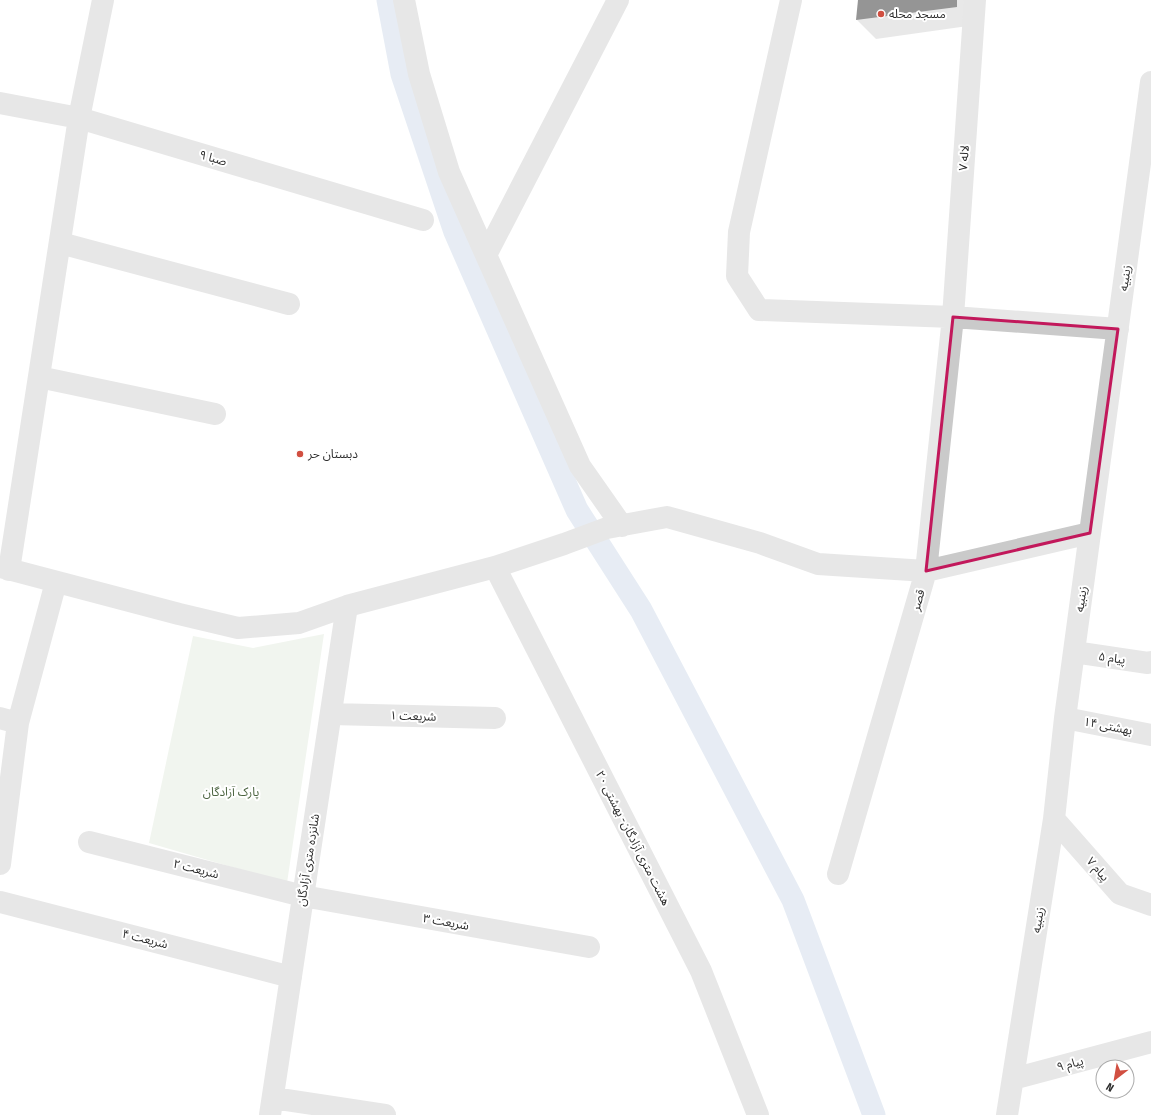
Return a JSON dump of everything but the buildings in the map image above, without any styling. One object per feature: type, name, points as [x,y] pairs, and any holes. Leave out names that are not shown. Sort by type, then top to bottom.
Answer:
[{"type":"street","points":[[103,0],[79,118],[39,377],[5,568],[238,628],[299,622],[347,606],[495,567],[614,527],[667,518],[760,543],[818,564],[926,571],[1090,533]]},
{"type":"street","points":[[404,0],[419,74],[450,172],[580,466],[614,527]]},
{"type":"street","points":[[486,255],[618,0]]},
{"type":"street","points":[[791,0],[739,232],[736,276],[759,310],[953,317],[1118,329]]},
{"type":"street","name":"۷ لاله","points":[[953,317],[975,0]]},
{"type":"street","name":"زینبیه","points":[[1007,1115],[1054,820],[1065,718],[1148,117],[1151,82]]},
{"type":"street","name":"صبا ۹","points":[[0,103],[79,118],[423,220]]},
{"type":"street","points":[[60,243],[289,304]]},
{"type":"street","name":"قصر","points":[[838,874],[926,571],[953,317]]},
{"type":"street","points":[[39,377],[215,414]]},
{"type":"street","name":"هشت متری آزادگان- بهشتی ۲۰","points":[[495,567],[701,971],[758,1115]]},
{"type":"street","points":[[0,864],[9,720],[56,582]]},
{"type":"street","name":"شانزده متری آزادگان","points":[[271,1106],[347,606]]},
{"type":"street","name":"پیام ۵","points":[[1074,652],[1148,663],[1151,662]]},
{"type":"street","name":"۱ شریعت","points":[[331,714],[495,718]]},
{"type":"street","name":"بهشتی ۱۴","points":[[1065,718],[1151,735]]},
{"type":"street","name":"پیام ۷","points":[[1054,820],[1120,894],[1151,905]]},
{"type":"street","name":"۲ شریعت","points":[[89,842],[303,896]]},
{"type":"street","name":"۳ شریعت","points":[[303,896],[589,947]]},
{"type":"street","name":"۴ شریعت","points":[[0,902],[291,977]]},
{"type":"street","name":"پیام ۹","points":[[1013,1079],[1151,1042]]},
{"type":"street","points":[[271,1106],[385,1115]]},
{"type":"highlighted area","points":[[953,317],[1118,329],[1090,533],[926,571]]},
{"type":"green space","name":"پارک آزادگان","points":[[324,634],[287,883],[149,843],[193,636],[253,648]]},
{"type":"waterway","points":[[388,0],[402,74],[455,232],[577,510],[641,610],[793,900],[874,1115]]},
{"type":"place","name":"مسجد محله","points":[[881,14]]},
{"type":"place","name":"دبستان حر","points":[[300,454]]}]
